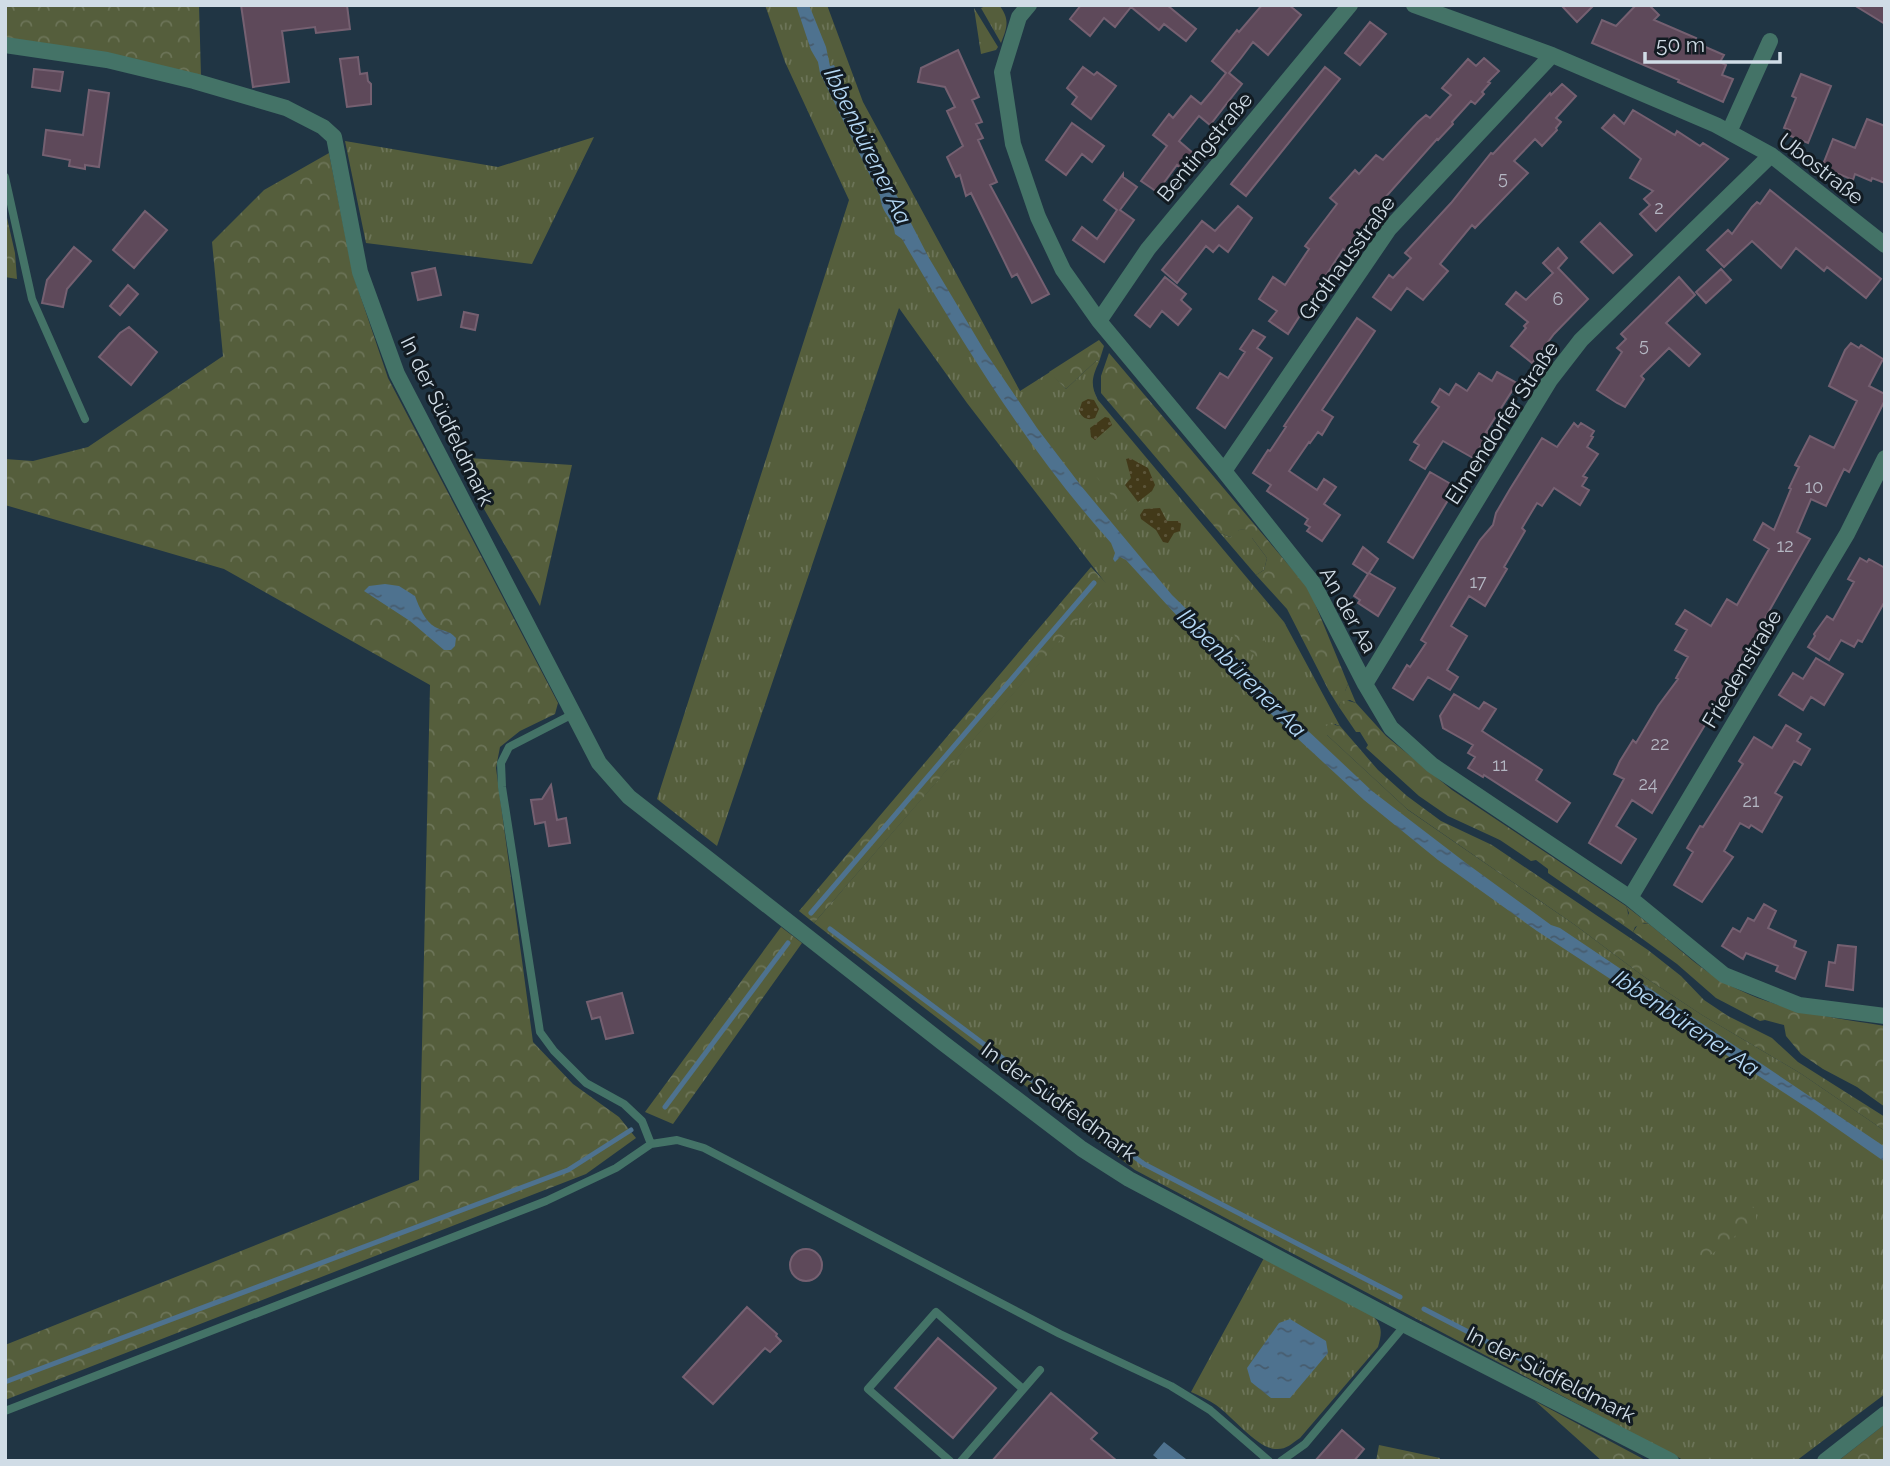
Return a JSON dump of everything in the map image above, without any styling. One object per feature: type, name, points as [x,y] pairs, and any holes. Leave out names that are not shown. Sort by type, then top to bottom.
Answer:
[{"type":"street","points":[[1005,5],[1024,11]]},
{"type":"street","name":"Bentingstraße","points":[[1098,321],[1148,249],[1350,5]]},
{"type":"street","name":"Ubostraße","points":[[1417,6],[1552,55],[1729,132],[1771,155],[1885,245]]},
{"type":"street","name":"An der Aa","points":[[1024,11],[1002,72],[1013,145],[1038,217],[1063,270],[1098,321],[1314,583],[1365,684],[1391,728],[1432,765],[1630,898],[1724,975],[1800,1005],[1885,1016]]},
{"type":"street","points":[[1729,132],[1770,41]]},
{"type":"street","name":"In der Südfeldmark","points":[[5,46],[107,60],[194,81],[286,108],[323,127],[334,136],[360,272],[397,374],[599,763],[629,797],[943,1043],[1082,1149],[1129,1179],[1405,1325],[1671,1461]]},
{"type":"street","name":"Grothausstraße","points":[[1224,471],[1389,229],[1552,55]]},
{"type":"street","name":"Elmendorfer Straße","points":[[1365,684],[1550,380],[1581,340],[1771,155]]},
{"type":"street","name":"Friedenstraße","points":[[1630,898],[1847,534],[1885,458]]},
{"type":"street","points":[[1825,1461],[1885,1414]]},
{"type":"lane","points":[[5,177],[32,299],[85,419]]},
{"type":"lane","points":[[573,714],[509,747],[501,763],[502,787],[540,1032],[554,1051],[586,1083],[624,1104],[642,1121],[651,1144]]},
{"type":"lane","points":[[5,1410],[546,1201],[616,1168],[651,1144],[677,1140],[704,1148],[1060,1334],[1171,1386],[1210,1410],[1269,1461]]},
{"type":"lane","points":[[950,1461],[868,1389],[936,1312],[1023,1388]]},
{"type":"lane","points":[[1281,1461],[1305,1444],[1405,1325]]},
{"type":"lane","points":[[961,1461],[1040,1370]]},
{"type":"green space","points":[[5,5],[199,5],[201,76],[5,38]]},
{"type":"green space","points":[[765,5],[827,5],[863,102],[1020,391],[1050,372],[1066,389],[1097,360],[1099,362],[1093,381],[1098,400],[1284,622],[1340,726],[1335,724],[1327,735],[1408,810],[1575,925],[1643,976],[1702,1015],[1800,1073],[1885,1131],[1885,1394],[1796,1461],[1685,1461],[1135,1170],[814,923],[1107,585],[967,403],[899,308],[717,846],[657,799],[849,200],[785,62]]},
{"type":"green space","points":[[988,5],[1000,6],[1005,16],[1006,28],[1001,43],[981,8]]},
{"type":"green space","points":[[974,8],[998,47],[996,50],[981,54]]},
{"type":"green space","points":[[594,137],[532,264],[366,243],[345,141],[498,167]]},
{"type":"green space","points":[[329,153],[353,274],[388,378],[558,703],[555,714],[520,731],[500,747],[496,768],[533,1042],[573,1084],[619,1117],[636,1138],[586,1174],[5,1400],[5,1345],[419,1180],[430,685],[224,569],[5,505],[5,459],[33,461],[88,447],[223,356],[212,242],[264,190]]},
{"type":"green space","points":[[5,209],[15,253],[17,279],[5,277]]},
{"type":"green space","points":[[1099,340],[1104,346],[1099,362],[1097,360],[1066,389],[1049,372]]},
{"type":"green space","points":[[1109,353],[1309,589],[1348,684],[1345,691],[1329,691],[1287,609],[1256,575],[1264,570],[1267,558],[1252,538],[1252,529],[1239,530],[1230,537],[1220,533],[1101,393],[1101,376]]},
{"type":"green space","points":[[454,457],[572,465],[540,606]]},
{"type":"green space","points":[[1097,470],[1107,472],[1128,500],[1129,505],[1125,512],[1095,475]]},
{"type":"green space","points":[[1252,528],[1252,538],[1267,558],[1264,570],[1256,575],[1220,533],[1230,537],[1239,530]]},
{"type":"green space","points":[[1091,567],[1108,585],[814,923],[799,911]]},
{"type":"green space","points":[[1239,624],[1251,627],[1265,640],[1265,657],[1259,659],[1235,637],[1233,627]]},
{"type":"green space","points":[[1348,684],[1356,703],[1350,700],[1340,703],[1339,707],[1329,691],[1345,691]]},
{"type":"green space","points":[[1345,700],[1356,703],[1386,736],[1452,790],[1626,906],[1628,916],[1625,923],[1623,925],[1548,873],[1548,869],[1536,860],[1531,861],[1500,840],[1448,816],[1419,796],[1366,748],[1368,745],[1360,732],[1356,732],[1339,707]]},
{"type":"green space","points":[[1326,726],[1340,726],[1378,770],[1441,821],[1492,845],[1648,950],[1681,976],[1704,1000],[1728,1016],[1772,1038],[1798,1062],[1885,1117],[1885,1131],[1800,1073],[1702,1015],[1643,976],[1575,925],[1407,809],[1327,735]]},
{"type":"green space","points":[[1626,906],[1649,924],[1635,927],[1633,932],[1623,925],[1629,913]]},
{"type":"green space","points":[[1639,923],[1649,924],[1703,968],[1741,991],[1801,1011],[1885,1026],[1885,1107],[1801,1054],[1786,1036],[1784,1025],[1760,1021],[1716,998],[1677,964],[1633,932]]},
{"type":"green space","points":[[781,927],[802,943],[673,1124],[645,1112]]},
{"type":"green space","points":[[1751,1204],[1756,1210],[1756,1220],[1704,1260],[1697,1259],[1696,1249]]},
{"type":"green space","points":[[1264,1258],[1368,1312],[1379,1323],[1381,1331],[1378,1347],[1300,1438],[1282,1449],[1260,1443],[1216,1405],[1191,1392]]},
{"type":"green space","points":[[1535,1401],[1647,1461],[1602,1461]]},
{"type":"green space","points":[[1885,1424],[1885,1461],[1838,1461]]},
{"type":"green space","points":[[1379,1445],[1440,1458],[1440,1461],[1376,1461]]},
{"type":"sand","points":[[1094,400],[1099,409],[1092,419],[1086,418],[1079,411],[1082,402]]},
{"type":"sand","points":[[1105,417],[1109,418],[1112,425],[1095,440],[1091,437],[1090,428]]},
{"type":"sand","points":[[1130,458],[1148,468],[1155,485],[1152,491],[1138,502],[1125,485],[1131,478],[1126,459]]},
{"type":"sand","points":[[1160,508],[1167,521],[1179,521],[1181,524],[1180,531],[1174,533],[1168,543],[1163,542],[1156,530],[1141,519],[1140,515],[1144,509]]},
{"type":"water","name":"Ibbenbürener Aa","points":[[796,5],[809,5],[826,47],[830,66],[834,65],[862,128],[929,258],[984,350],[1037,428],[1082,487],[1172,595],[1287,711],[1372,791],[1551,925],[1560,928],[1885,1147],[1885,1162],[1809,1109],[1537,931],[1438,860],[1364,800],[1242,687],[1126,560],[1120,557],[1115,562],[1111,543],[1025,434],[973,358],[902,239],[895,234],[880,196],[820,73]]},
{"type":"water","points":[[369,586],[399,586],[415,596],[428,621],[456,638],[455,646],[451,650],[444,650],[410,621],[364,591]]},
{"type":"water","points":[[1290,1319],[1326,1341],[1328,1353],[1290,1398],[1271,1398],[1251,1382],[1247,1368],[1279,1323]]},
{"type":"water","points":[[1164,1442],[1186,1459],[1160,1461],[1153,1455]]},
{"type":"building","points":[[241,5],[347,5],[350,29],[316,33],[315,27],[282,31],[289,82],[253,87]]},
{"type":"building","points":[[1081,5],[1167,5],[1196,29],[1186,41],[1164,24],[1159,30],[1131,7],[1115,27],[1104,18],[1090,36],[1070,19]]},
{"type":"building","points":[[1262,5],[1289,5],[1301,15],[1268,55],[1253,42],[1229,73],[1242,84],[1210,125],[1199,116],[1179,141],[1201,160],[1189,175],[1177,165],[1157,192],[1141,181],[1167,146],[1153,135],[1169,114],[1173,118],[1191,96],[1201,104],[1226,73],[1212,61]]},
{"type":"building","points":[[1561,5],[1594,5],[1577,22]]},
{"type":"building","points":[[1636,5],[1649,5],[1659,15],[1654,20],[1696,38],[1694,42],[1724,55],[1720,62],[1726,65],[1722,75],[1733,79],[1723,102],[1592,43],[1602,20],[1616,26]]},
{"type":"building","points":[[1854,5],[1885,5],[1885,24]]},
{"type":"building","points":[[1370,22],[1386,34],[1360,65],[1345,53]]},
{"type":"building","points":[[958,50],[979,97],[972,100],[982,122],[976,124],[983,138],[978,140],[997,182],[990,185],[1049,294],[1032,303],[1017,274],[1012,277],[971,193],[966,196],[960,175],[956,177],[947,157],[963,146],[947,111],[955,107],[945,87],[918,82],[921,68]]},
{"type":"building","points":[[358,57],[360,74],[367,73],[371,84],[371,104],[347,107],[340,59]]},
{"type":"building","points":[[1484,58],[1499,71],[1488,82],[1490,83],[1482,92],[1484,94],[1475,104],[1471,101],[1375,209],[1345,251],[1343,249],[1288,334],[1269,321],[1277,311],[1259,299],[1273,277],[1285,285],[1309,249],[1305,246],[1337,204],[1330,198],[1355,170],[1359,174],[1376,155],[1383,160],[1418,122],[1426,115],[1430,118],[1451,95],[1442,88],[1468,59],[1476,66]]},
{"type":"building","points":[[1083,67],[1094,75],[1097,72],[1116,86],[1091,119],[1072,104],[1077,97],[1067,88]]},
{"type":"building","points":[[1325,67],[1340,79],[1246,196],[1231,184]]},
{"type":"building","points":[[34,69],[63,72],[60,91],[32,87]]},
{"type":"building","points":[[1801,74],[1831,86],[1808,143],[1788,135],[1790,130],[1784,128],[1796,98],[1792,96]]},
{"type":"building","points":[[1562,84],[1576,96],[1556,118],[1561,122],[1557,130],[1542,146],[1535,139],[1514,161],[1528,173],[1475,228],[1472,225],[1440,264],[1448,271],[1423,300],[1407,288],[1391,310],[1373,297],[1389,275],[1393,278],[1411,258],[1405,253],[1451,203],[1491,153],[1493,154],[1550,93],[1551,95]]},
{"type":"building","points":[[89,90],[109,93],[99,167],[85,165],[85,169],[69,166],[70,160],[43,155],[46,130],[83,135]]},
{"type":"building","points":[[1633,110],[1675,135],[1677,131],[1728,159],[1656,231],[1640,214],[1650,205],[1644,199],[1653,191],[1630,178],[1641,159],[1602,128],[1614,115],[1624,124]]},
{"type":"building","points":[[1867,119],[1885,126],[1885,183],[1872,178],[1871,181],[1855,174],[1853,180],[1822,167],[1833,139],[1855,148]]},
{"type":"building","points":[[1072,123],[1104,146],[1092,162],[1082,154],[1066,175],[1046,160]]},
{"type":"building","points":[[1123,174],[1123,177],[1137,187],[1120,210],[1134,220],[1104,262],[1073,240],[1082,227],[1097,239],[1117,210],[1104,200]]},
{"type":"building","points":[[1770,190],[1881,279],[1866,298],[1827,267],[1824,271],[1796,248],[1781,268],[1752,241],[1724,267],[1707,250],[1728,230],[1732,234],[1752,207],[1757,202],[1760,204]]},
{"type":"building","points":[[1238,206],[1252,218],[1228,252],[1219,245],[1213,252],[1206,246],[1177,283],[1162,270],[1202,221],[1215,231]]},
{"type":"building","points":[[145,211],[167,230],[134,268],[113,250]]},
{"type":"building","points":[[1600,223],[1632,255],[1613,273],[1581,242]]},
{"type":"building","points":[[74,247],[91,261],[67,289],[63,307],[42,303],[47,280]]},
{"type":"building","points":[[1558,248],[1567,258],[1558,268],[1588,299],[1554,334],[1532,363],[1511,346],[1528,322],[1506,304],[1516,292],[1526,300],[1553,273],[1543,263]]},
{"type":"building","points":[[435,268],[441,295],[418,300],[412,273]]},
{"type":"building","points":[[1721,269],[1731,280],[1706,303],[1696,292]]},
{"type":"building","points":[[1165,277],[1186,294],[1181,300],[1191,309],[1178,325],[1162,311],[1150,327],[1135,315]]},
{"type":"building","points":[[1679,277],[1695,295],[1666,323],[1700,354],[1689,366],[1669,348],[1641,376],[1644,379],[1625,407],[1597,390],[1622,352],[1617,348],[1626,339],[1621,334]]},
{"type":"building","points":[[128,285],[138,294],[120,315],[110,306]]},
{"type":"building","points":[[464,312],[478,315],[475,330],[461,327]]},
{"type":"building","points":[[1357,318],[1375,331],[1322,410],[1333,417],[1322,435],[1318,432],[1289,471],[1317,490],[1324,479],[1336,487],[1324,504],[1340,515],[1322,541],[1307,531],[1310,527],[1305,524],[1308,519],[1267,491],[1271,485],[1253,473]]},
{"type":"building","points":[[129,327],[157,352],[131,385],[99,357],[120,333]]},
{"type":"building","points":[[1253,330],[1265,337],[1257,348],[1272,358],[1225,428],[1197,408],[1220,373],[1228,378],[1245,352],[1240,349]]},
{"type":"building","points":[[1851,343],[1859,348],[1861,345],[1883,359],[1869,386],[1885,394],[1885,400],[1849,472],[1844,469],[1826,506],[1811,499],[1797,532],[1810,539],[1764,620],[1767,622],[1652,813],[1632,800],[1616,826],[1636,839],[1621,863],[1589,843],[1624,779],[1614,774],[1620,761],[1633,740],[1636,743],[1678,679],[1676,678],[1688,657],[1675,650],[1687,630],[1676,624],[1685,610],[1711,626],[1727,599],[1737,605],[1769,549],[1754,540],[1763,523],[1774,530],[1799,467],[1795,465],[1810,436],[1834,448],[1857,401],[1829,386],[1845,350]]},
{"type":"building","points":[[1497,372],[1517,383],[1473,458],[1443,441],[1425,469],[1410,460],[1419,445],[1414,442],[1439,407],[1432,402],[1440,389],[1449,395],[1456,384],[1467,391],[1479,373],[1492,381]]},
{"type":"building","points":[[1574,423],[1578,427],[1581,423],[1594,431],[1587,447],[1598,454],[1583,476],[1587,478],[1582,486],[1589,490],[1580,505],[1554,488],[1542,506],[1537,503],[1522,528],[1525,531],[1504,567],[1507,569],[1485,606],[1469,596],[1451,626],[1467,636],[1447,670],[1458,677],[1450,690],[1428,677],[1413,700],[1393,688],[1407,665],[1410,667],[1426,643],[1421,640],[1480,540],[1493,525],[1496,513],[1542,438],[1557,447]]},
{"type":"building","points":[[1430,472],[1456,487],[1413,558],[1388,542]]},
{"type":"building","points":[[1363,547],[1378,559],[1369,573],[1395,588],[1378,616],[1358,603],[1360,600],[1354,596],[1368,574],[1353,564]]},
{"type":"building","points":[[1860,558],[1867,562],[1869,559],[1885,568],[1885,601],[1862,642],[1858,640],[1854,647],[1841,640],[1829,660],[1808,647],[1827,616],[1833,620],[1854,582],[1848,579]]},
{"type":"building","points":[[1816,658],[1843,674],[1824,705],[1811,697],[1803,710],[1779,695],[1793,673],[1803,679]]},
{"type":"building","points":[[1454,694],[1479,709],[1484,702],[1496,709],[1482,731],[1542,770],[1536,780],[1570,803],[1557,822],[1484,775],[1483,777],[1468,768],[1475,757],[1468,753],[1473,745],[1443,728],[1440,716]]},
{"type":"building","points":[[1786,725],[1801,734],[1797,741],[1810,749],[1801,765],[1794,761],[1775,793],[1782,797],[1762,832],[1751,825],[1749,828],[1740,823],[1724,851],[1733,857],[1702,902],[1674,885],[1693,852],[1687,848],[1743,764],[1739,761],[1754,737],[1772,748]]},
{"type":"building","points":[[551,785],[557,820],[566,818],[570,843],[549,846],[545,822],[535,824],[531,800],[542,799]]},
{"type":"building","points":[[1764,904],[1776,911],[1768,928],[1796,941],[1794,947],[1806,952],[1795,979],[1776,971],[1778,966],[1746,953],[1743,959],[1722,946],[1733,928],[1740,932],[1748,918],[1754,921]]},
{"type":"building","points":[[1838,945],[1856,947],[1853,990],[1826,986],[1829,962],[1835,963]]},
{"type":"building","points":[[622,993],[633,1033],[606,1039],[600,1017],[592,1019],[587,1002]]},
{"type":"building","points":[[806,1249],[817,1254],[822,1265],[817,1276],[806,1281],[795,1276],[790,1265],[795,1254]]},
{"type":"building","points":[[747,1307],[777,1334],[781,1341],[770,1352],[765,1348],[713,1404],[683,1377]]},
{"type":"building","points":[[938,1338],[996,1388],[953,1438],[895,1388]]},
{"type":"building","points":[[1051,1393],[1097,1433],[1091,1439],[1117,1461],[992,1461]]},
{"type":"building","points":[[1342,1430],[1364,1449],[1354,1461],[1315,1461]]},
{"type":"waterway","points":[[811,913],[1094,583]]},
{"type":"waterway","points":[[830,929],[1144,1164],[1400,1297]]},
{"type":"waterway","points":[[665,1107],[788,943]]},
{"type":"waterway","points":[[5,1382],[568,1170],[631,1130]]},
{"type":"waterway","points":[[1424,1309],[1532,1365],[1537,1365]]}]
